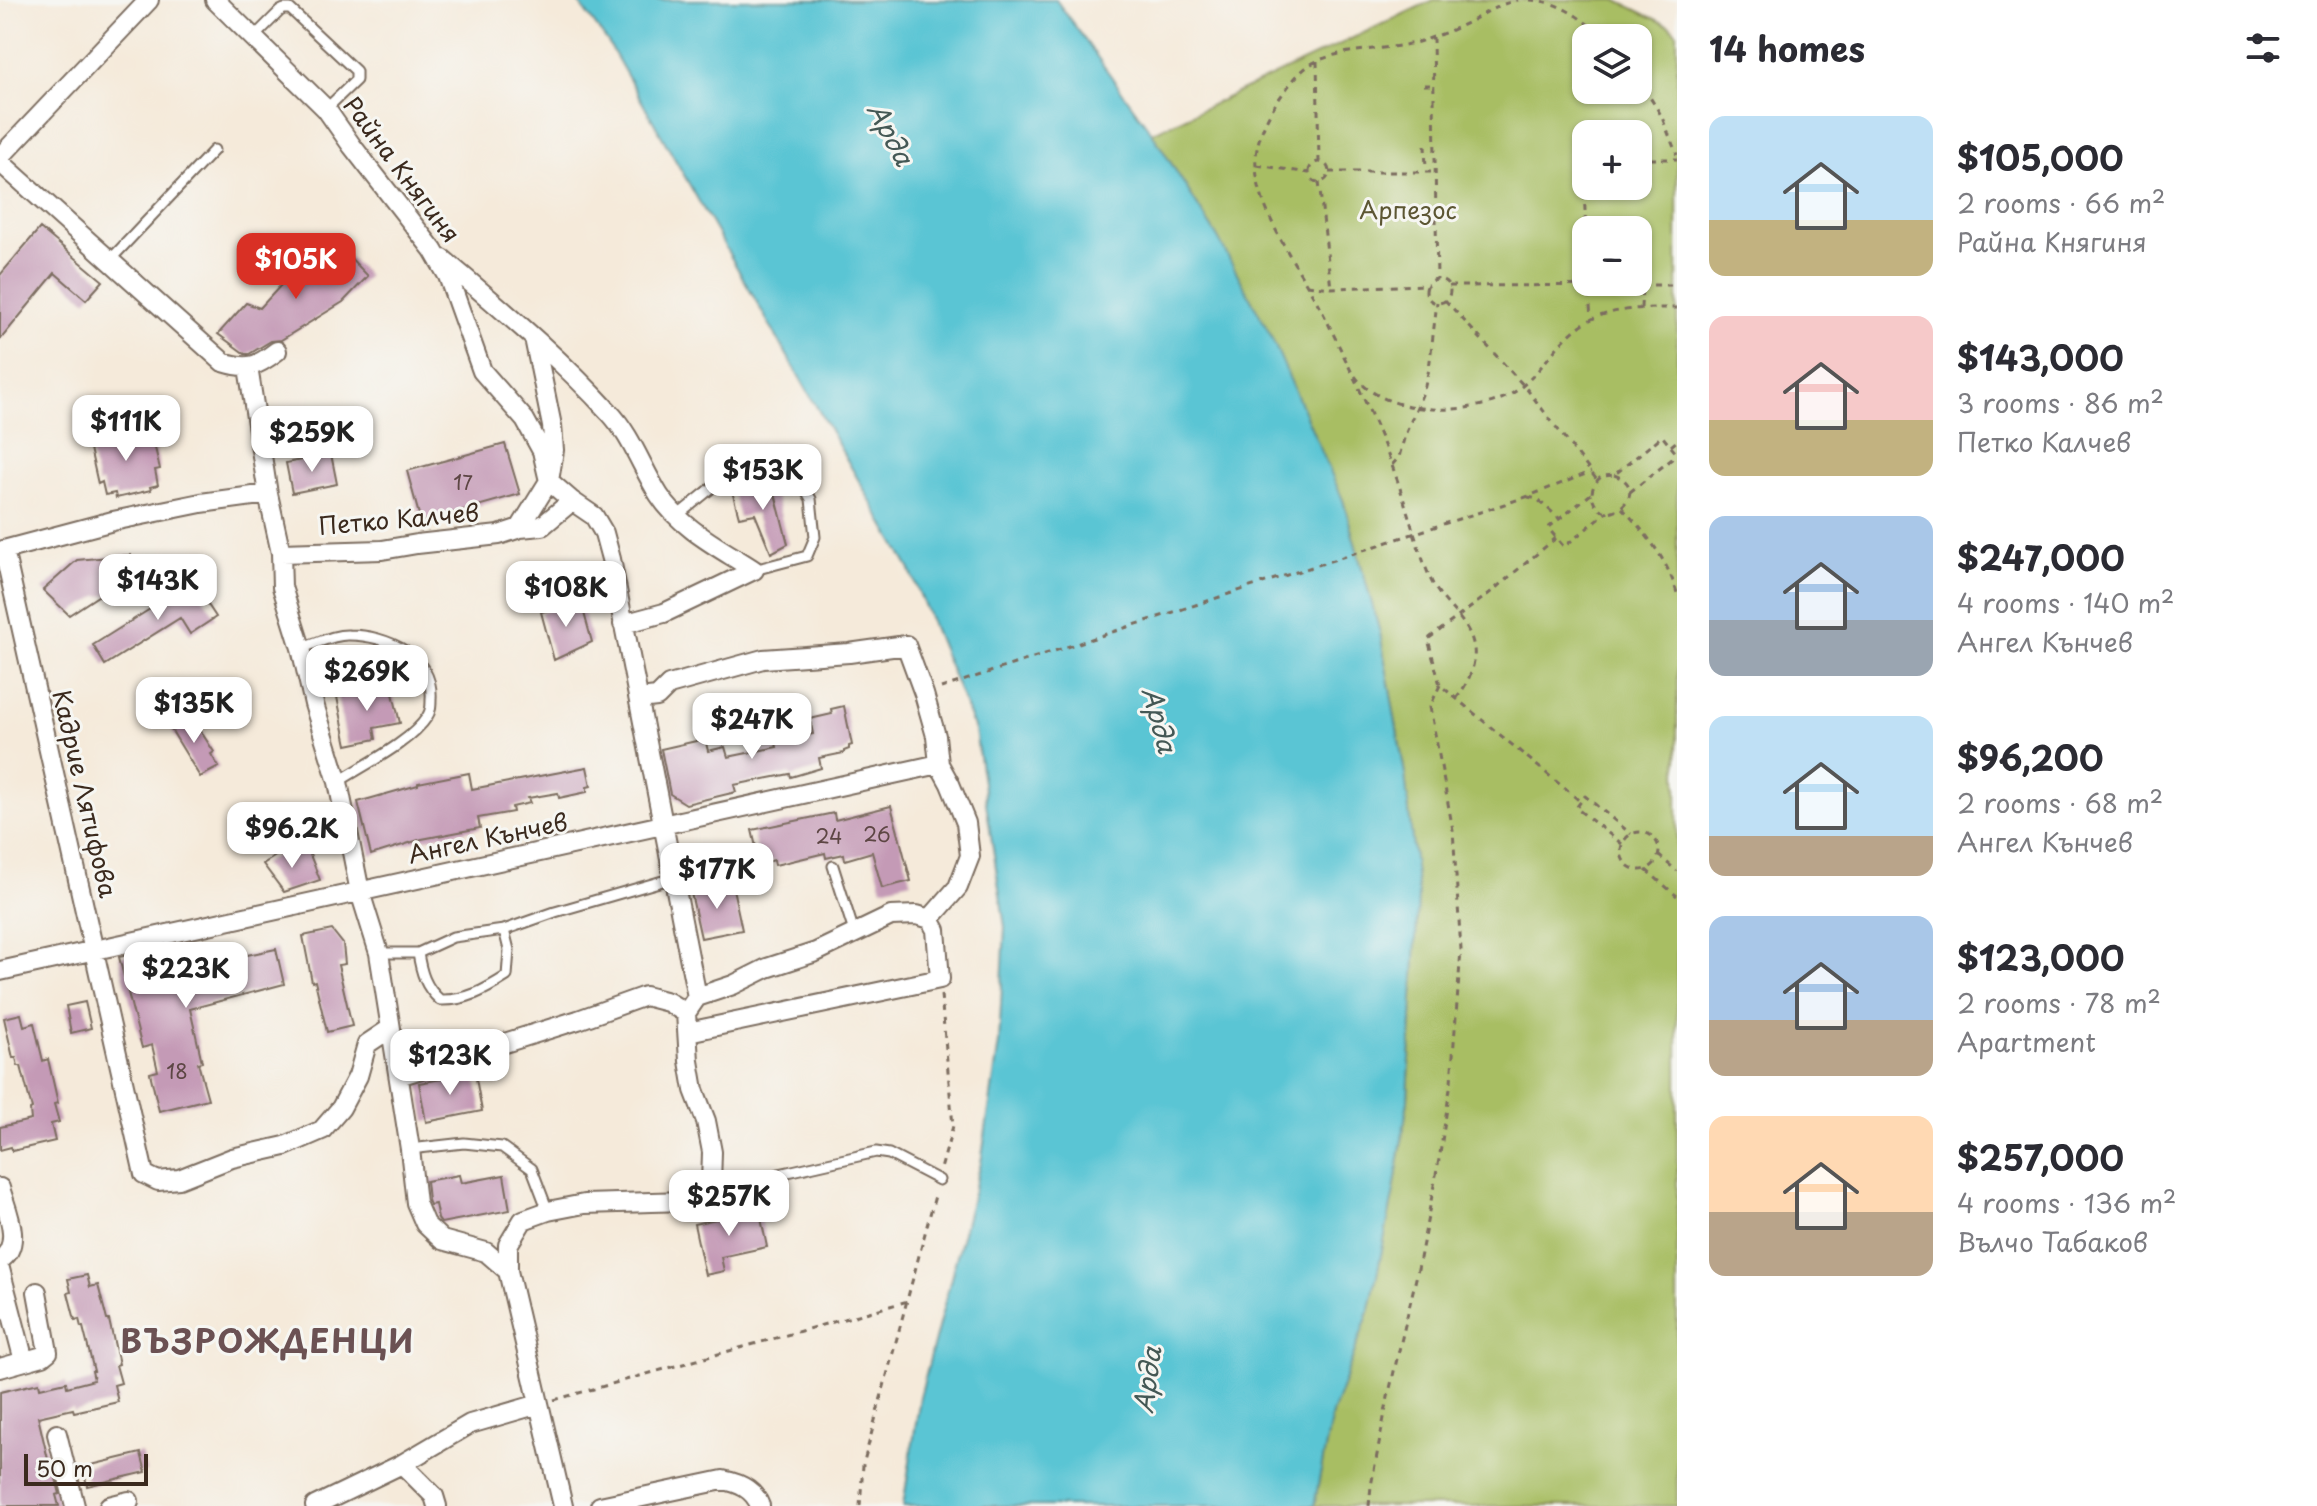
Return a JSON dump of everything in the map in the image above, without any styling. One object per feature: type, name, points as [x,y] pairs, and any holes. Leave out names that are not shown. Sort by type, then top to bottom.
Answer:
[{"type":"street","points":[[149,0],[0,160],[223,362],[248,367],[260,364],[277,351]]},
{"type":"street","name":"Райна Княгиня","points":[[220,1],[326,109],[433,250],[448,276],[482,371],[525,420],[542,451],[549,481]]},
{"type":"street","points":[[433,250],[534,338],[612,414],[660,496],[677,516],[697,533],[754,570]]},
{"type":"street","points":[[520,528],[549,481],[554,450],[534,338]]},
{"type":"street","points":[[248,367],[268,494],[281,553],[282,587],[338,782],[360,892],[379,953],[416,1203],[425,1224],[442,1240],[486,1252],[508,1271]]},
{"type":"street","points":[[549,481],[594,516],[604,533],[611,559],[673,878],[692,1005],[688,1032],[689,1061],[712,1152],[711,1184],[686,1201],[584,1204],[548,1211],[523,1220],[508,1245],[508,1271],[563,1506]]},
{"type":"street","points":[[2,550],[113,521],[201,503],[268,494]]},
{"type":"street","name":"Петко Калчев","points":[[281,553],[382,550],[499,535],[520,528],[542,526],[572,501]]},
{"type":"street","name":"Кадрие Лятифова","points":[[2,550],[144,1174],[158,1181],[179,1179],[232,1158],[285,1146],[322,1130],[341,1108],[358,1076],[367,1044],[391,1028]]},
{"type":"street","points":[[623,624],[664,613],[754,570]]},
{"type":"street","points":[[639,699],[657,697],[669,685],[763,659],[849,653],[906,645],[936,736],[939,764],[966,823],[970,856],[958,887],[930,919]]},
{"type":"street","name":"Ангел Кънчев","points":[[0,971],[939,764]]},
{"type":"street","points":[[399,1076],[645,996],[692,1005],[767,968],[816,952],[891,916],[917,915],[930,919],[936,930],[940,979],[688,1032]]},
{"type":"street","points":[[0,1188],[13,1241],[6,1256],[0,1260]]},
{"type":"street","points":[[0,1269],[24,1361]]},
{"type":"street","points":[[0,1368],[48,1352],[37,1292]]},
{"type":"street","points":[[315,1506],[402,1464],[470,1424],[539,1404]]},
{"type":"street","points":[[57,1434],[75,1506]]},
{"type":"street","points":[[402,1464],[434,1496],[437,1506]]},
{"type":"street","points":[[600,1506],[723,1480],[742,1484],[757,1498],[760,1506]]},
{"type":"street","points":[[109,1506],[129,1501]]},
{"type":"lane","points":[[254,37],[280,11],[290,9],[356,71],[356,80],[326,109]]},
{"type":"lane","points":[[110,260],[214,150]]},
{"type":"lane","points":[[677,516],[745,461],[768,458],[785,462],[795,471],[811,499],[815,537],[807,556],[754,570]]},
{"type":"lane","points":[[301,648],[345,634],[377,637],[407,651],[427,673],[432,688],[430,713],[415,733],[338,782]]},
{"type":"lane","points":[[833,866],[854,932]]},
{"type":"lane","points":[[379,953],[418,953],[453,937],[504,930],[673,878]]},
{"type":"lane","points":[[418,953],[421,972],[429,991],[440,1000],[471,997],[507,976],[509,950],[504,930]]},
{"type":"lane","points":[[410,1149],[464,1143],[502,1147],[532,1169],[548,1211]]},
{"type":"lane","points":[[711,1184],[757,1185],[779,1174],[876,1152],[889,1154],[939,1180]]},
{"type":"path","points":[[1456,699],[1468,685],[1474,663],[1470,634],[1432,582],[1392,465],[1324,314],[1271,219],[1255,165],[1265,123],[1274,106],[1298,75],[1317,61],[1341,54],[1414,43],[1470,22],[1499,4],[1518,0]]},
{"type":"path","points":[[1530,0],[1541,0],[1569,11],[1589,24]]},
{"type":"path","points":[[1433,37],[1437,279]]},
{"type":"path","points":[[1317,61],[1319,162]]},
{"type":"path","points":[[1424,85],[1434,85]]},
{"type":"path","points":[[1652,101],[1677,157],[1652,158]]},
{"type":"path","points":[[1425,145],[1426,171]]},
{"type":"path","points":[[1319,162],[1327,166],[1329,172],[1326,179],[1319,182],[1311,179],[1309,173],[1311,166],[1319,162]]},
{"type":"path","points":[[1255,165],[1309,173]]},
{"type":"path","points":[[1329,172],[1435,172]]},
{"type":"path","points":[[1319,182],[1331,288]]},
{"type":"path","points":[[1307,285],[1331,288],[1428,285],[1437,279],[1444,280],[1450,294],[1445,300],[1437,302],[1428,296],[1428,285]]},
{"type":"path","points":[[1449,286],[1572,284]]},
{"type":"path","points":[[1652,285],[1677,285]]},
{"type":"path","points":[[1589,296],[1591,320]]},
{"type":"path","points":[[1641,308],[1642,296]]},
{"type":"path","points":[[1445,300],[1522,385],[1597,480]]},
{"type":"path","points":[[1392,465],[1399,457],[1429,369],[1437,302]]},
{"type":"path","points":[[1349,367],[1362,385],[1386,398],[1417,408],[1435,411],[1485,404],[1515,392],[1552,352],[1591,320],[1619,311],[1677,308]]},
{"type":"path","points":[[1614,475],[1662,436],[1671,446],[1677,455],[1629,492]]},
{"type":"path","points":[[1671,446],[1677,441]]},
{"type":"path","points":[[952,684],[1526,497],[1591,472]]},
{"type":"path","points":[[1608,474],[1614,475],[1625,481],[1629,499],[1622,508],[1608,511],[1564,547],[1548,528],[1592,493],[1597,480],[1608,474]]},
{"type":"path","points":[[1592,493],[1596,504],[1608,511]]},
{"type":"path","points":[[1526,497],[1537,499],[1560,519]]},
{"type":"path","points":[[1622,508],[1660,554],[1677,593]]},
{"type":"path","points":[[1556,538],[1428,639],[1440,685],[1581,802]]},
{"type":"path","points":[[1369,1506],[1388,1397],[1429,1214],[1451,1082],[1461,950],[1453,830],[1430,707],[1440,685]]},
{"type":"path","points":[[1622,844],[1576,808],[1585,796],[1631,834]]},
{"type":"path","points":[[1639,832],[1650,835],[1658,845],[1658,855],[1645,868],[1636,869],[1625,863],[1622,844],[1631,834],[1639,832]]},
{"type":"path","points":[[1658,855],[1677,871]]},
{"type":"path","points":[[1645,868],[1677,896]]},
{"type":"path","points":[[860,1506],[863,1465],[953,1126],[940,979]]},
{"type":"path","points":[[539,1404],[908,1301]]},
{"type":"green space","name":"Арпезос","points":[[1433,0],[1616,0],[1670,26],[1677,33],[1677,1506],[1314,1506],[1332,1414],[1370,1309],[1394,1191],[1408,1100],[1418,896],[1405,774],[1380,633],[1343,500],[1218,238],[1152,133]]},
{"type":"water","name":"Арда","points":[[577,0],[1056,0],[1152,133],[1218,238],[1270,334],[1343,500],[1380,633],[1405,774],[1418,896],[1408,1100],[1394,1191],[1370,1309],[1332,1414],[1314,1506],[903,1506],[920,1397],[981,1163],[999,1043],[1005,927],[975,730],[910,570],[609,44]]},
{"type":"building","points":[[40,228],[103,281],[86,300],[55,273],[0,340],[0,275]]},
{"type":"building","points":[[338,245],[368,276],[343,302],[281,340],[271,341],[249,354],[218,334],[246,303],[260,308],[316,247],[330,256]]},
{"type":"building","points":[[140,429],[141,433],[151,431],[160,469],[155,470],[158,485],[150,487],[151,490],[116,498],[115,493],[105,495],[102,482],[98,484],[89,444],[97,442],[97,439]]},
{"type":"building","points":[[505,444],[520,494],[421,522],[407,471]]},
{"type":"building","points":[[331,454],[337,484],[292,493],[286,463]]},
{"type":"building","points":[[772,482],[788,544],[771,553],[755,514],[739,517],[732,491]]},
{"type":"building","points":[[130,555],[136,594],[98,596],[69,615],[43,590],[77,560]]},
{"type":"building","points":[[193,582],[216,617],[190,634],[180,618],[105,665],[93,645]]},
{"type":"building","points":[[581,602],[592,642],[554,660],[541,612]]},
{"type":"building","points":[[391,685],[400,723],[374,728],[376,739],[347,745],[337,697]]},
{"type":"building","points":[[844,706],[852,745],[844,753],[819,758],[821,768],[791,777],[790,774],[734,785],[736,792],[686,804],[670,794],[661,749],[705,739],[708,751],[725,747],[728,757],[777,747],[776,743],[813,734],[810,719],[832,714],[831,709]]},
{"type":"building","points":[[189,713],[214,752],[211,754],[219,767],[200,777],[169,726]]},
{"type":"building","points":[[587,767],[591,786],[587,787],[587,792],[559,798],[558,793],[528,798],[530,803],[512,807],[513,812],[478,818],[480,828],[422,839],[371,855],[358,802],[418,783],[469,773],[472,789]]},
{"type":"building","points":[[891,806],[911,881],[882,888],[872,852],[845,860],[844,854],[826,858],[825,853],[775,865],[774,860],[760,864],[752,830],[834,813],[835,820]]},
{"type":"building","points":[[285,850],[288,855],[308,850],[320,880],[284,892],[263,864]]},
{"type":"building","points":[[732,884],[742,930],[701,938],[691,893]]},
{"type":"building","points":[[332,930],[343,944],[345,964],[338,965],[352,1026],[327,1032],[315,981],[312,982],[303,936]]},
{"type":"building","points":[[174,945],[180,969],[276,949],[284,984],[190,1009],[202,1062],[198,1063],[208,1099],[159,1111],[150,1073],[158,1071],[152,1045],[142,1048],[119,957]]},
{"type":"building","points":[[85,1002],[91,1028],[71,1033],[66,1006]]},
{"type":"building","points":[[21,1014],[24,1026],[34,1023],[43,1061],[48,1059],[59,1122],[51,1124],[55,1141],[12,1151],[11,1147],[0,1150],[0,1127],[31,1120],[32,1109],[21,1066],[13,1058],[4,1018]]},
{"type":"building","points":[[475,1073],[482,1111],[426,1122],[419,1083]]},
{"type":"building","points":[[459,1175],[461,1183],[504,1175],[510,1210],[441,1223],[435,1204],[430,1205],[428,1200],[426,1181]]},
{"type":"building","points":[[759,1209],[767,1247],[721,1257],[724,1271],[705,1275],[694,1224]]},
{"type":"building","points":[[87,1275],[90,1287],[98,1285],[109,1320],[119,1364],[116,1365],[121,1383],[114,1385],[118,1402],[38,1417],[50,1468],[53,1467],[60,1494],[56,1495],[59,1506],[0,1506],[0,1392],[39,1383],[40,1388],[66,1382],[67,1387],[94,1380],[83,1327],[79,1319],[75,1320],[68,1293],[71,1292],[68,1279]]},
{"type":"building","points":[[141,1453],[146,1472],[87,1486],[83,1467]]},
{"type":"district","name":"ВЪЗРОЖДЕНЦИ","points":[[268,1342]]}]
